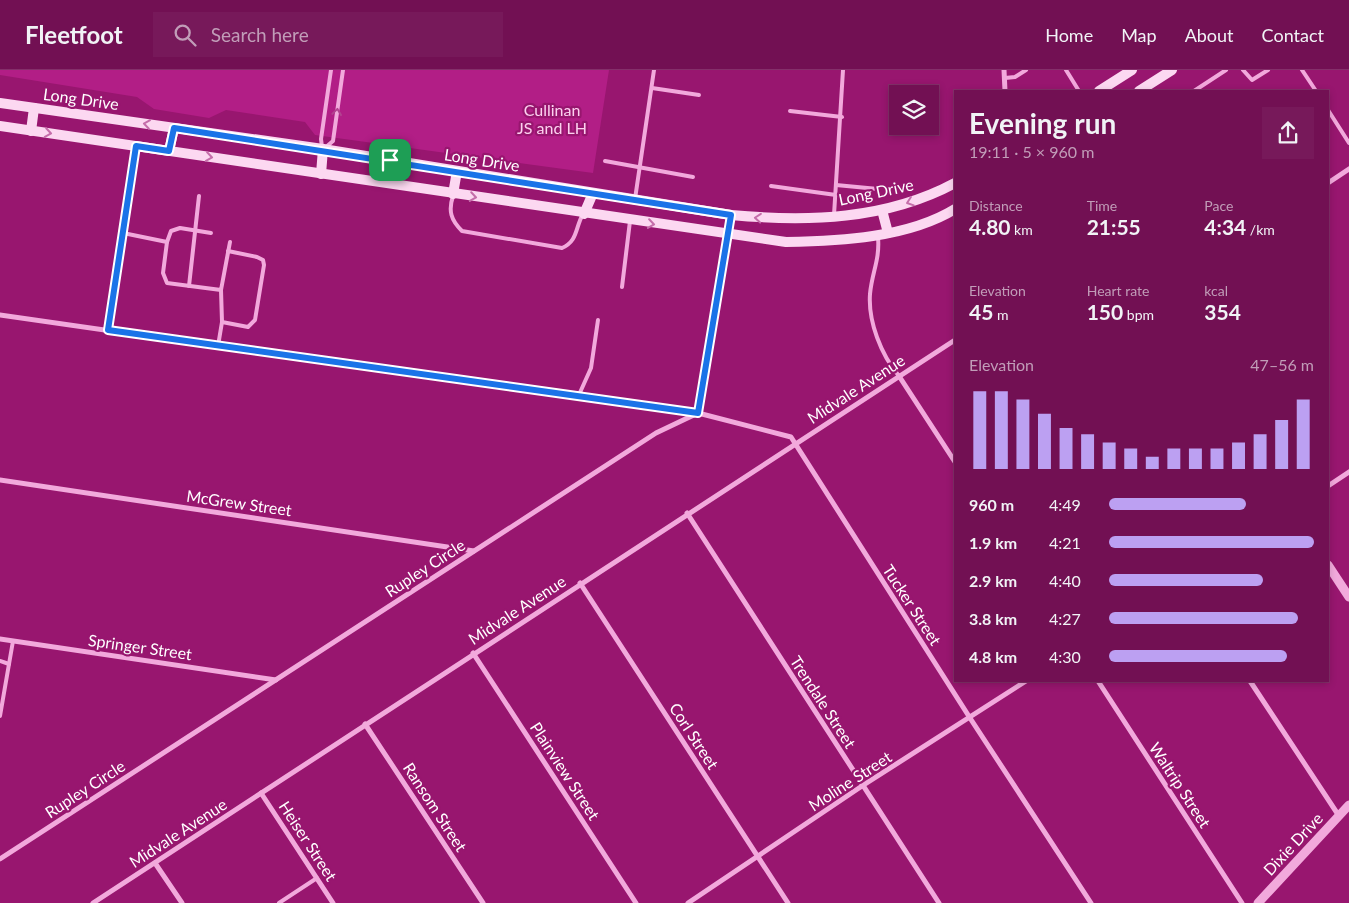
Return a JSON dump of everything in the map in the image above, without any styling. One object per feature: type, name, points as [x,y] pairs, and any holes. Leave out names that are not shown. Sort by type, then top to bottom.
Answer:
[{"type":"main road","points":[[1101,90],[1132,70]]},
{"type":"main road","points":[[1142,90],[1172,70]]},
{"type":"main road","name":"Long Drive","points":[[0,103],[323,150],[731,215],[779,220],[834,217],[882,210],[936,193],[954,184]]},
{"type":"main road","points":[[31,131],[34,108]]},
{"type":"main road","points":[[0,126],[630,221],[786,242],[838,241],[883,234],[925,222],[954,209]]},
{"type":"main road","points":[[169,151],[174,128]]},
{"type":"main road","points":[[321,174],[323,150]]},
{"type":"main road","points":[[453,194],[457,171]]},
{"type":"main road","points":[[584,214],[593,193]]},
{"type":"main road","points":[[882,210],[883,234]]},
{"type":"street","points":[[1004,70],[1005,90]]},
{"type":"street","points":[[1329,182],[1349,169]]},
{"type":"street","points":[[698,413],[731,215]]},
{"type":"street","points":[[0,315],[698,413],[791,438],[796,443]]},
{"type":"street","name":"Midvale Avenue","points":[[93,903],[580,583],[954,341]]},
{"type":"street","points":[[899,376],[954,460]]},
{"type":"street","name":"Rupley Circle","points":[[0,859],[656,433],[698,413]]},
{"type":"street","name":"Tucker Street","points":[[796,443],[802,457],[1092,903]]},
{"type":"street","points":[[1329,485],[1349,472]]},
{"type":"street","name":"McGrew Street","points":[[0,480],[474,551]]},
{"type":"street","name":"Trendale Street","points":[[687,514],[938,903]]},
{"type":"street","points":[[1329,566],[1349,597]]},
{"type":"street","name":"Corl Street","points":[[580,583],[788,903]]},
{"type":"street","name":"Springer Street","points":[[0,639],[276,680]]},
{"type":"street","name":"Plainview Street","points":[[473,653],[636,903]]},
{"type":"street","name":"Moline Street","points":[[688,903],[862,786],[1024,682]]},
{"type":"street","name":"Waltrip Street","points":[[1099,682],[1242,903]]},
{"type":"street","points":[[1251,682],[1339,816]]},
{"type":"street","name":"Ransom Street","points":[[365,724],[483,903]]},
{"type":"street","name":"Heiser Street","points":[[261,792],[333,903]]},
{"type":"street","name":"Dixie Drive","points":[[1258,903],[1349,805]]},
{"type":"street","points":[[156,863],[182,903]]},
{"type":"lane","points":[[323,150],[321,139],[331,70]]},
{"type":"lane","points":[[323,150],[333,141],[343,70]]},
{"type":"lane","points":[[634,200],[654,70]]},
{"type":"lane","points":[[834,217],[842,117],[843,70]]},
{"type":"lane","points":[[1005,78],[1015,77],[1026,70]]},
{"type":"lane","points":[[1066,70],[1079,90]]},
{"type":"lane","points":[[1196,90],[1226,70]]},
{"type":"lane","points":[[1243,70],[1252,80],[1268,70]]},
{"type":"lane","points":[[1302,70],[1315,90]]},
{"type":"lane","points":[[652,88],[699,95]]},
{"type":"lane","points":[[790,111],[842,117]]},
{"type":"lane","points":[[1329,112],[1349,143]]},
{"type":"lane","points":[[108,330],[136,146]]},
{"type":"lane","points":[[605,161],[693,177]]},
{"type":"lane","points":[[836,185],[878,189]]},
{"type":"lane","points":[[771,186],[836,195]]},
{"type":"lane","points":[[453,194],[450,215],[454,224],[462,231],[562,248],[570,244],[576,236],[578,224],[584,214]]},
{"type":"lane","points":[[189,286],[199,196]]},
{"type":"lane","points":[[622,287],[630,221]]},
{"type":"lane","points":[[211,234],[180,228],[171,231],[167,242],[163,273],[167,283],[221,290]]},
{"type":"lane","points":[[123,233],[167,242]]},
{"type":"lane","points":[[883,234],[880,255],[870,292],[870,316],[891,366],[899,376]]},
{"type":"lane","points":[[218,346],[222,322],[221,290],[230,242]]},
{"type":"lane","points":[[222,322],[248,327],[255,320],[264,265],[263,260],[258,257],[228,251]]},
{"type":"lane","points":[[578,397],[591,368],[598,320]]},
{"type":"lane","points":[[0,716],[13,641]]},
{"type":"lane","points":[[0,661],[9,664]]},
{"type":"lane","points":[[279,903],[317,878]]},
{"type":"green space","name":"Cullinan JS and LH","points":[[0,70],[609,70],[593,173],[315,135],[305,122],[226,110],[209,118],[154,109],[137,97],[0,75]]},
{"type":"route","points":[[174,128],[390,160],[731,215],[698,413],[108,330],[136,146],[169,151],[174,128]]}]
